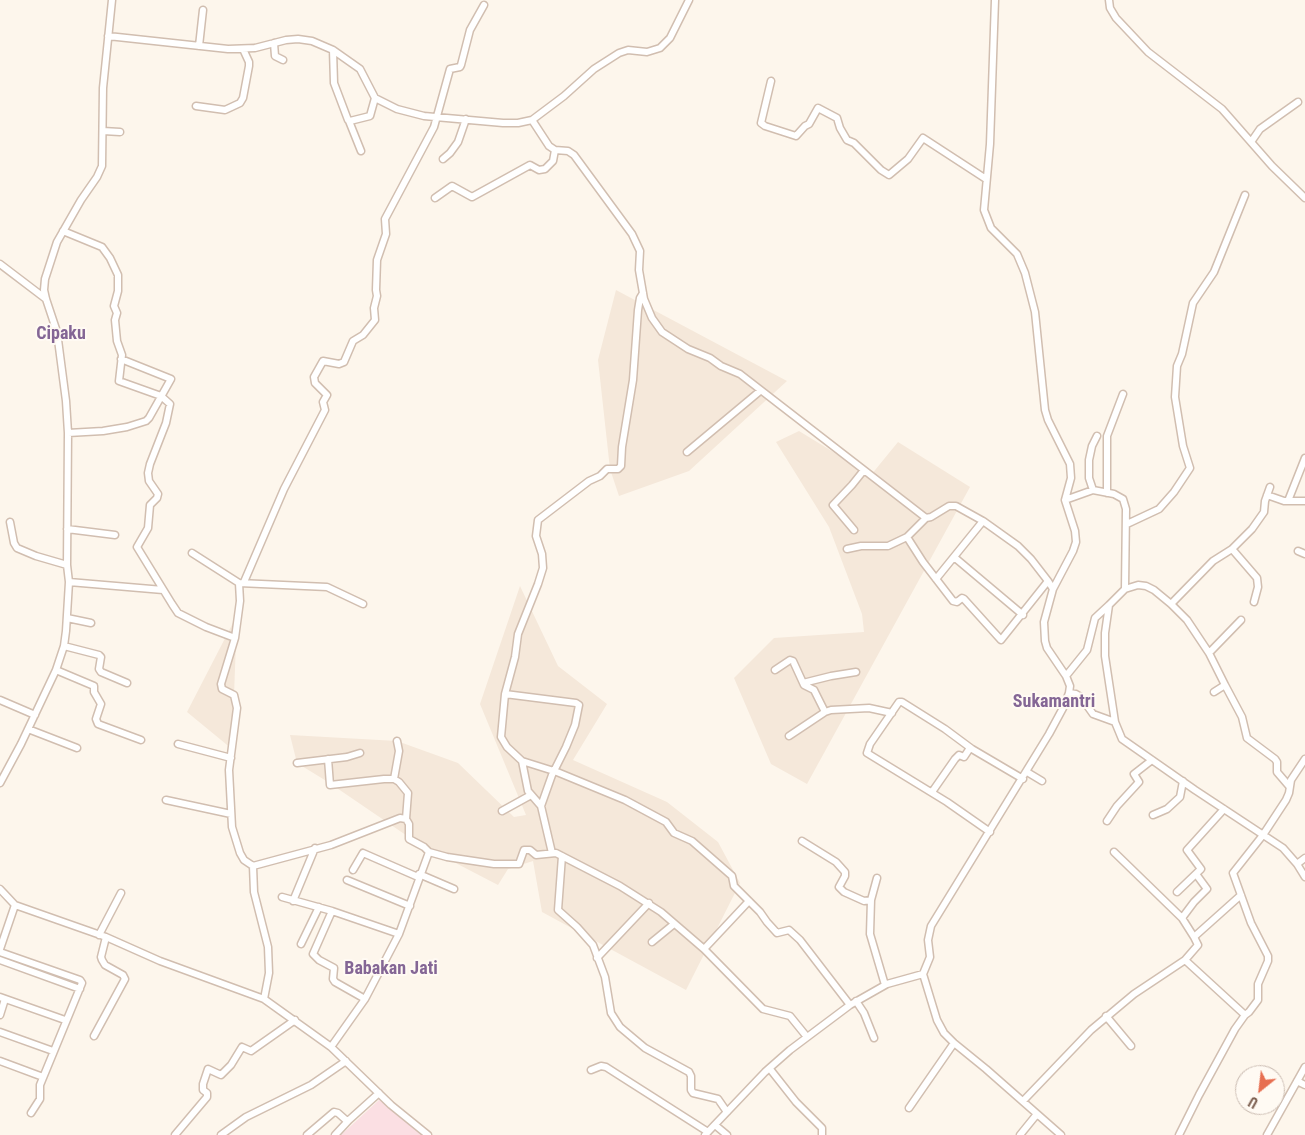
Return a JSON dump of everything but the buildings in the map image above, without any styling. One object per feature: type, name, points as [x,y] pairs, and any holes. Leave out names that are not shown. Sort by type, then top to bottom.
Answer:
[{"type":"street","points":[[0,783],[35,715],[56,670],[64,646],[69,582],[67,565],[68,433],[57,332],[44,290],[47,268],[54,247],[100,172],[103,154],[103,88],[112,0]]},
{"type":"street","points":[[108,36],[243,49],[298,39],[322,44],[362,72],[375,98],[397,109],[436,117],[518,124],[532,120],[564,96],[594,69],[619,53],[628,50],[647,52],[660,48],[670,38],[689,0]]},
{"type":"street","points":[[994,0],[990,144],[984,205],[985,215],[991,228],[1017,254],[1025,273],[1035,312],[1045,410],[1071,469],[1065,500],[1076,542],[1053,589],[1044,622],[1044,641],[1066,676],[1070,686],[1069,693],[1058,717],[1027,772],[931,926],[928,940],[930,957],[923,974],[937,1020],[944,1033],[1061,1135]]},
{"type":"street","points":[[1109,0],[1110,8],[1116,18],[1148,52],[1222,109],[1284,178],[1305,198]]},
{"type":"street","points":[[406,820],[400,818],[331,845],[253,866],[246,862],[236,844],[231,814],[231,758],[237,708],[234,695],[222,689],[221,684],[235,638],[242,582],[284,489],[325,410],[323,402],[326,394],[314,381],[314,376],[323,361],[338,364],[344,362],[354,342],[362,336],[375,320],[374,308],[377,296],[378,260],[386,234],[385,220],[433,129],[450,69],[461,65],[470,30],[484,5]]},
{"type":"street","points":[[198,46],[203,10]]},
{"type":"street","points":[[274,43],[275,56],[283,60]]},
{"type":"street","points":[[196,106],[226,110],[240,103],[243,98],[249,66],[243,49]]},
{"type":"street","points":[[333,50],[334,83],[346,118],[361,151]]},
{"type":"street","points":[[771,81],[761,123],[766,126],[796,136],[805,125],[809,124],[817,109],[820,109],[837,118],[847,140],[854,143],[881,170],[889,175],[908,159],[923,138],[986,179]]},
{"type":"street","points":[[349,121],[370,116],[375,98]]},
{"type":"street","points":[[1251,142],[1260,129],[1298,102]]},
{"type":"street","points":[[443,159],[458,142],[466,119]]},
{"type":"street","points":[[532,120],[549,146],[555,150],[568,151],[574,154],[632,234],[640,251],[639,270],[643,293],[652,318],[662,332],[721,366],[737,372],[926,518],[932,518],[953,505],[983,521],[1027,554],[1053,589]]},
{"type":"street","points":[[103,131],[120,132]]},
{"type":"street","points":[[435,198],[452,186],[472,197],[530,164],[539,170],[545,170],[554,161],[555,150]]},
{"type":"street","points":[[1126,524],[1159,509],[1190,470],[1183,446],[1175,397],[1177,366],[1182,354],[1194,301],[1214,272],[1245,195]]},
{"type":"street","points":[[63,231],[100,246],[106,251],[115,268],[119,279],[114,306],[117,313],[115,320],[121,359],[118,379],[120,382],[161,396],[170,402],[166,426],[152,458],[148,473],[149,481],[158,494],[157,498],[150,505],[148,528],[137,547],[172,604],[184,616],[235,638]]},
{"type":"street","points":[[0,264],[46,299]]},
{"type":"street","points":[[643,293],[638,310],[636,353],[622,447],[621,466],[618,469],[607,469],[538,520],[536,536],[542,554],[543,568],[518,634],[515,657],[504,694],[500,734],[507,747],[522,761],[554,771],[620,797],[666,822],[674,833],[692,841],[732,876],[734,886],[778,934],[789,930],[800,940],[853,1003],[864,1013],[874,1038]]},
{"type":"street","points":[[68,433],[103,431],[146,421],[149,418],[169,378],[121,359]]},
{"type":"street","points":[[687,452],[760,391]]},
{"type":"street","points":[[1106,493],[1107,436],[1123,394]]},
{"type":"street","points":[[1090,490],[1089,460],[1092,446],[1097,436]]},
{"type":"street","points":[[1288,501],[1305,458]]},
{"type":"street","points":[[854,530],[833,505],[864,470]]},
{"type":"street","points":[[1171,604],[1213,561],[1232,549],[1246,536],[1262,515],[1270,487]]},
{"type":"street","points":[[1065,500],[1090,490],[1114,494],[1123,500],[1126,509],[1125,589]]},
{"type":"street","points":[[1267,495],[1280,500],[1305,501]]},
{"type":"street","points":[[847,549],[861,546],[888,546],[907,537],[926,518]]},
{"type":"street","points":[[936,579],[983,521]]},
{"type":"street","points":[[10,522],[14,543],[20,550],[67,565]]},
{"type":"street","points":[[67,529],[115,535]]},
{"type":"street","points":[[907,537],[923,562],[954,601],[957,602],[962,598],[964,599],[1001,640],[1048,581]]},
{"type":"street","points":[[1232,549],[1257,578],[1258,586],[1254,602]]},
{"type":"street","points":[[192,553],[242,582],[327,588],[363,604]]},
{"type":"street","points":[[954,557],[1023,614]]},
{"type":"street","points":[[69,582],[163,590]]},
{"type":"street","points":[[1066,676],[1087,650],[1095,618],[1125,589],[1138,585],[1146,586],[1171,604],[1187,620],[1210,653],[1242,717],[1247,738],[1275,759],[1277,762],[1277,772],[1289,786]]},
{"type":"street","points":[[1108,605],[1105,656],[1116,722],[1122,739],[1302,861],[1305,877]]},
{"type":"street","points":[[67,618],[91,624]]},
{"type":"street","points":[[1210,653],[1241,620]]},
{"type":"street","points":[[64,646],[99,655],[101,657],[99,669],[101,672],[127,683]]},
{"type":"street","points":[[775,670],[792,660],[804,687],[814,690],[824,712]]},
{"type":"street","points":[[56,670],[94,686],[94,692],[101,704],[96,719],[98,724],[141,740]]},
{"type":"street","points":[[803,683],[856,672]]},
{"type":"street","points":[[1214,692],[1225,685]]},
{"type":"street","points":[[1069,693],[1081,697],[1093,714],[1116,722]]},
{"type":"street","points":[[504,694],[576,703],[578,705],[575,725],[554,771],[541,806]]},
{"type":"street","points":[[0,700],[35,715]]},
{"type":"street","points":[[990,832],[932,792],[867,753],[870,744],[899,702],[902,702],[942,727],[970,748],[1022,779]]},
{"type":"street","points":[[788,736],[824,712],[845,708],[869,708],[892,713]]},
{"type":"street","points":[[28,729],[77,748]]},
{"type":"street","points":[[394,779],[399,751],[397,741]]},
{"type":"street","points":[[178,744],[231,758]]},
{"type":"street","points":[[932,792],[955,758],[959,755],[964,757],[970,748]]},
{"type":"street","points":[[297,763],[347,757],[360,753]]},
{"type":"street","points":[[328,759],[328,782],[330,785],[394,779],[399,782],[408,793],[406,820],[409,824],[409,839],[424,847],[428,852],[447,857],[494,864],[519,864],[524,850],[530,850],[536,855],[552,853],[558,854],[607,878],[649,903],[704,949],[763,1010],[790,1016],[807,1037]]},
{"type":"street","points":[[1179,1135],[1235,1029],[1257,1002],[1258,984],[1268,958],[1265,947],[1251,923],[1233,873],[1263,835],[1288,797],[1289,786],[1305,759]]},
{"type":"street","points":[[1107,821],[1117,806],[1139,782],[1134,774],[1152,760]]},
{"type":"street","points":[[522,761],[527,787],[531,795],[541,806],[552,853]]},
{"type":"street","points":[[1027,772],[1042,781]]},
{"type":"street","points":[[1153,815],[1167,809],[1180,797],[1183,782]]},
{"type":"street","points":[[502,811],[531,795]]},
{"type":"street","points":[[166,800],[231,814]]},
{"type":"street","points":[[1177,892],[1201,868],[1187,850],[1224,809]]},
{"type":"street","points":[[802,841],[836,862],[845,872],[839,887],[844,892],[864,901],[871,900]]},
{"type":"street","points":[[293,901],[315,848]]},
{"type":"street","points":[[330,1047],[365,999],[399,934],[428,852]]},
{"type":"street","points":[[1023,1101],[1070,1050],[1106,1016],[1134,994],[1185,960],[1198,945],[1182,918],[1114,852]]},
{"type":"street","points":[[353,870],[363,853],[454,888]]},
{"type":"street","points":[[562,856],[558,910],[593,945],[605,977],[611,1013],[620,1027],[644,1048],[689,1072],[693,1093],[718,1099],[727,1112]]},
{"type":"street","points":[[253,866],[254,892],[268,947],[269,973],[264,999]]},
{"type":"street","points":[[1182,918],[1207,889],[1196,874]]},
{"type":"street","points":[[877,878],[871,900],[870,934],[886,985]]},
{"type":"street","points":[[347,880],[410,906]]},
{"type":"street","points":[[0,889],[15,905],[102,936],[160,961],[264,999],[295,1020],[346,1060],[379,1093],[428,1135]]},
{"type":"street","points":[[94,1036],[125,979],[123,975],[105,965],[101,958],[102,936],[121,892]]},
{"type":"street","points":[[1194,937],[1241,895]]},
{"type":"street","points":[[282,897],[332,911],[399,934]]},
{"type":"street","points":[[704,949],[749,901]]},
{"type":"street","points":[[597,958],[649,903]]},
{"type":"street","points":[[15,905],[0,951],[80,980],[82,985],[65,1020],[38,1089],[40,1099],[31,1112]]},
{"type":"street","points":[[301,944],[319,907]]},
{"type":"street","points":[[332,911],[314,954],[319,960],[334,968],[333,979],[335,982],[365,999]]},
{"type":"street","points":[[652,942],[674,924]]},
{"type":"street","points":[[0,960],[80,989]]},
{"type":"street","points":[[1185,960],[1246,1015]]},
{"type":"street","points":[[590,1070],[601,1066],[606,1067],[706,1133],[790,1050],[853,1003],[886,985],[923,974]]},
{"type":"street","points":[[0,1015],[3,998],[65,1020]]},
{"type":"street","points":[[1106,1016],[1131,1046]]},
{"type":"street","points":[[175,1135],[207,1097],[207,1093],[203,1090],[203,1084],[208,1070],[222,1075],[231,1065],[242,1047],[251,1051],[295,1020]]},
{"type":"street","points":[[0,1032],[53,1051]]},
{"type":"street","points":[[909,1108],[954,1043]]},
{"type":"street","points":[[220,1135],[246,1117],[311,1084],[346,1060]]},
{"type":"street","points":[[0,1061],[43,1077]]},
{"type":"street","points":[[1267,1135],[1305,1068]]},
{"type":"street","points":[[770,1069],[796,1102],[822,1128],[822,1135]]},
{"type":"street","points":[[1297,1080],[1305,1085]]},
{"type":"street","points":[[335,1135],[379,1093]]},
{"type":"street","points":[[308,1135],[334,1112],[348,1121]]},
{"type":"street","points":[[1020,1135],[1037,1114]]},
{"type":"street","points":[[714,1125],[727,1135]]},
{"type":"shaded area","points":[[616,290],[787,381],[689,471],[619,496],[610,469],[598,360]]},
{"type":"shaded area","points":[[799,431],[871,475],[898,442],[970,487],[807,784],[771,764],[734,678],[774,638],[864,632],[862,614],[829,527],[776,442]]},
{"type":"shaded area","points":[[520,586],[558,666],[607,704],[573,760],[667,802],[718,842],[740,883],[686,990],[542,912],[533,861],[508,869],[498,885],[419,844],[297,763],[290,735],[397,741],[458,763],[514,817],[526,815],[480,704]]},
{"type":"shaded area","points":[[237,615],[232,749],[187,712]]},
{"type":"shaded area","points":[[379,1100],[427,1135],[341,1135]]},
{"type":"district","name":"Cipaku","points":[[61,334]]},
{"type":"district","name":"Sukamantri","points":[[1054,702]]},
{"type":"district","name":"Babakan Jati","points":[[391,969]]}]
